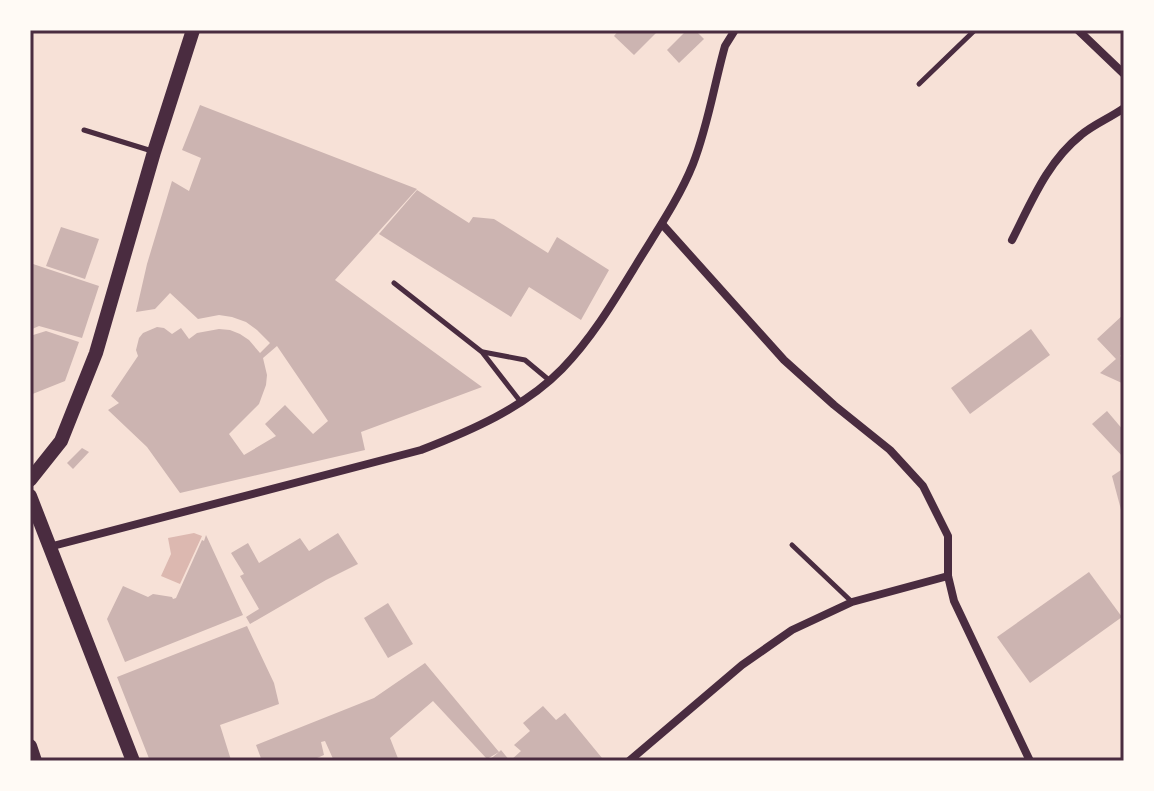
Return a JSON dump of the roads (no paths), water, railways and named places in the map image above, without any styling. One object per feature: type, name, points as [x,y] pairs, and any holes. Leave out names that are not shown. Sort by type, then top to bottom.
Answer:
[{"type":"street","points":[[30,480],[61,441],[96,353],[193,30]]},
{"type":"street","points":[[49,547],[421,450],[462,434],[498,415],[550,380],[584,344],[662,224],[693,166],[725,46],[735,30]]},
{"type":"street","points":[[1078,30],[1124,74]]},
{"type":"street","points":[[1012,240],[1060,154],[1082,133],[1124,108]]},
{"type":"street","points":[[662,224],[784,360],[890,450],[923,486],[948,536],[948,576],[954,601],[1030,761]]},
{"type":"street","points":[[30,496],[133,761]]},
{"type":"street","points":[[629,761],[742,665],[792,630],[852,602],[948,576]]},
{"type":"street","points":[[30,746],[35,761]]},
{"type":"lane","points":[[919,84],[975,30]]},
{"type":"lane","points":[[84,130],[154,152]]},
{"type":"lane","points":[[394,283],[482,352],[520,401]]},
{"type":"lane","points":[[482,352],[525,360],[550,380]]},
{"type":"lane","points":[[792,545],[852,602]]}]
